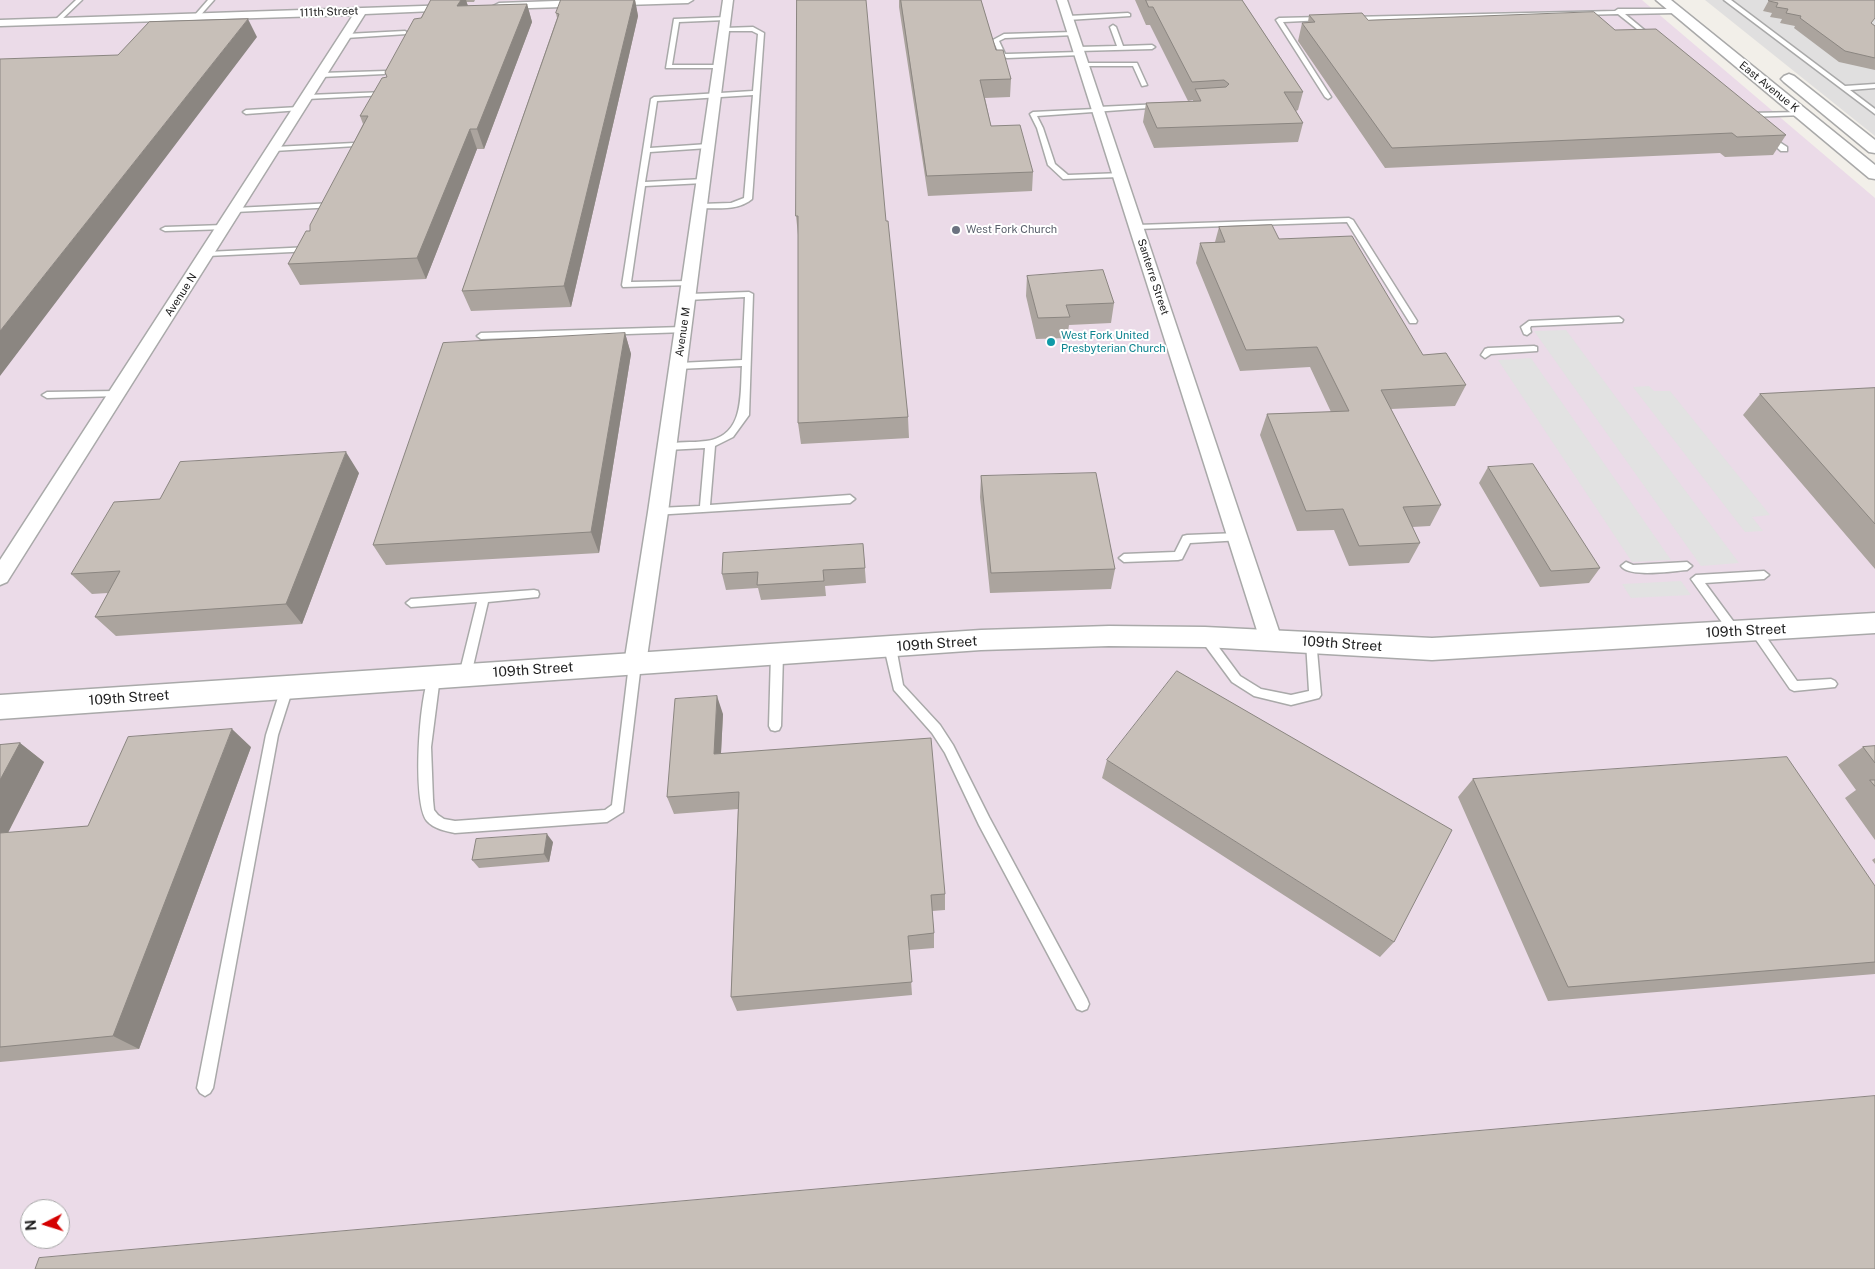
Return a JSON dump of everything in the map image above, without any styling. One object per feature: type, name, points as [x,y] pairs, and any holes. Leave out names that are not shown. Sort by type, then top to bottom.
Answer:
[{"type":"street","points":[[490,7],[521,3],[688,0]]},
{"type":"street","name":"Avenue M","points":[[635,664],[658,512],[728,0]]},
{"type":"street","name":"Santerre Street","points":[[1062,0],[1271,640]]},
{"type":"street","name":"East Avenue K","points":[[1663,0],[1875,174]]},
{"type":"street","name":"111th Street","points":[[0,23],[196,17],[237,19],[361,11],[460,8]]},
{"type":"street","points":[[1676,11],[1700,10]]},
{"type":"street","name":"Avenue N","points":[[0,578],[361,11]]},
{"type":"street","name":"East Avenue K","points":[[1774,68],[1875,148]]},
{"type":"street","name":"109th Street","points":[[0,707],[777,654],[1053,638],[1205,637],[1432,649],[1875,623]]},
{"type":"lane","points":[[57,21],[79,0]]},
{"type":"lane","points":[[196,17],[211,0]]},
{"type":"lane","points":[[1727,0],[1875,112]]},
{"type":"lane","points":[[1618,11],[1655,42]]},
{"type":"lane","points":[[1347,19],[1676,11]]},
{"type":"lane","points":[[1068,18],[1128,15]]},
{"type":"lane","points":[[1328,19],[1279,20],[1328,97]]},
{"type":"lane","points":[[700,206],[742,203],[748,199],[761,33],[753,29],[725,24],[676,20],[668,67],[719,67]]},
{"type":"lane","points":[[1113,27],[1120,48]]},
{"type":"lane","points":[[346,36],[405,33]]},
{"type":"lane","points":[[1144,85],[1135,64],[1079,51],[1004,36],[996,40],[1002,55],[1007,56],[1079,51],[1120,48],[1152,47]]},
{"type":"lane","points":[[321,75],[384,72]]},
{"type":"lane","points":[[1844,88],[1875,86]]},
{"type":"lane","points":[[667,446],[710,444],[730,435],[744,415],[749,294],[626,285],[654,98],[756,92]]},
{"type":"lane","points":[[246,112],[303,103],[390,94]]},
{"type":"lane","points":[[1120,175],[1066,177],[1052,165],[1040,128],[1033,114],[1173,105]]},
{"type":"lane","points":[[1750,121],[1743,115],[1803,114]]},
{"type":"lane","points":[[1763,132],[1784,149]]},
{"type":"lane","points":[[274,149],[354,146]]},
{"type":"lane","points":[[646,150],[708,146]]},
{"type":"lane","points":[[641,184],[704,181]]},
{"type":"lane","points":[[235,210],[336,205]]},
{"type":"lane","points":[[1137,227],[1349,220],[1413,321]]},
{"type":"lane","points":[[164,229],[224,227]]},
{"type":"lane","points":[[207,254],[316,248]]},
{"type":"lane","points":[[1527,332],[1525,327],[1529,324],[1619,320]]},
{"type":"lane","points":[[481,336],[683,330]]},
{"type":"lane","points":[[1485,354],[1488,351],[1534,349]]},
{"type":"lane","points":[[678,366],[746,363]]},
{"type":"lane","points":[[48,395],[117,394]]},
{"type":"lane","points":[[705,509],[710,444]]},
{"type":"lane","points":[[658,512],[850,500]]},
{"type":"lane","points":[[1124,558],[1178,556],[1186,539],[1238,537]]},
{"type":"lane","points":[[1626,566],[1632,569],[1687,566]]},
{"type":"lane","points":[[1764,575],[1696,579],[1794,686],[1831,684]]},
{"type":"lane","points":[[411,603],[534,594]]},
{"type":"lane","points":[[465,675],[484,597]]},
{"type":"lane","points":[[1205,637],[1236,679],[1258,693],[1291,700],[1316,694],[1312,642]]},
{"type":"lane","points":[[890,647],[898,687],[936,729],[949,749],[984,821],[1082,1004]]},
{"type":"lane","points":[[775,726],[777,654]]},
{"type":"lane","points":[[434,677],[423,759],[427,806],[431,816],[442,824],[456,827],[607,816],[614,813],[618,808],[635,664]]},
{"type":"lane","points":[[206,1088],[272,735],[287,688]]},
{"type":"shaded area","points":[[0,0],[1642,0],[1875,198],[1875,1269],[0,1269]]},
{"type":"shaded area","points":[[1705,0],[1875,0],[1875,136]]},
{"type":"shaded area","points":[[1566,330],[1739,563],[1701,566],[1534,331]]},
{"type":"shaded area","points":[[1531,358],[1671,560],[1632,562],[1498,360]]},
{"type":"shaded area","points":[[1649,386],[1654,391],[1670,391],[1770,515],[1752,517],[1763,531],[1745,532],[1633,387]]},
{"type":"shaded area","points":[[1681,581],[1691,595],[1631,598],[1622,584]]},
{"type":"building","points":[[431,0],[461,0],[457,6],[527,4],[477,129],[470,129],[417,258],[288,264],[306,231],[310,231],[310,225],[368,116],[360,116],[382,78],[387,77],[385,72],[414,19],[421,18]]},
{"type":"building","points":[[561,0],[634,0],[564,286],[462,291],[559,14],[556,13]]},
{"type":"building","points":[[797,0],[866,0],[886,221],[888,221],[908,417],[798,423],[798,216],[796,216]]},
{"type":"building","points":[[901,0],[981,0],[996,50],[1003,50],[1011,79],[980,80],[991,126],[1020,125],[1033,172],[927,176]]},
{"type":"building","points":[[1146,0],[1242,0],[1303,92],[1284,92],[1303,123],[1157,128],[1146,103],[1201,101],[1195,89],[1226,87],[1229,84],[1224,80],[1192,82],[1153,7],[1149,7]]},
{"type":"building","points":[[1769,0],[1875,0],[1875,18],[1871,23],[1875,26],[1875,58],[1845,51],[1800,18],[1801,16],[1786,13],[1788,9],[1776,7],[1778,3]]},
{"type":"building","points":[[1594,12],[1615,30],[1656,29],[1786,135],[1737,137],[1732,133],[1392,148],[1302,23],[1315,22],[1309,15],[1362,13],[1368,20]]},
{"type":"building","points":[[248,19],[0,331],[0,59],[118,55],[149,22]]},
{"type":"building","points":[[1272,225],[1279,239],[1352,236],[1423,355],[1446,353],[1466,385],[1381,390],[1441,505],[1403,507],[1420,543],[1359,546],[1343,509],[1306,511],[1267,414],[1349,411],[1317,347],[1246,350],[1200,243],[1225,242],[1219,227]]},
{"type":"building","points":[[1103,270],[1114,303],[1066,305],[1070,317],[1038,318],[1027,276]]},
{"type":"building","points":[[625,333],[591,532],[373,545],[443,343]]},
{"type":"building","points":[[1875,388],[1875,524],[1760,394]]},
{"type":"building","points":[[346,452],[286,604],[95,617],[120,571],[71,574],[114,502],[160,499],[180,462]]},
{"type":"building","points":[[1533,464],[1600,568],[1551,571],[1488,467]]},
{"type":"building","points":[[1096,473],[1115,569],[991,573],[981,476]]},
{"type":"building","points":[[863,544],[865,568],[823,570],[824,581],[757,585],[758,572],[722,574],[723,553]]},
{"type":"building","points":[[1177,671],[1452,830],[1394,942],[1107,760]]},
{"type":"building","points":[[717,696],[714,754],[931,738],[945,894],[931,895],[934,933],[908,936],[912,982],[731,997],[739,792],[667,797],[675,699]]},
{"type":"building","points":[[232,729],[113,1036],[0,1047],[0,833],[88,826],[128,737]]},
{"type":"building","points":[[20,743],[0,780],[0,745]]},
{"type":"building","points":[[1875,746],[1875,763],[1863,747]]},
{"type":"building","points":[[1787,757],[1875,886],[1875,962],[1568,987],[1473,779]]},
{"type":"building","points":[[547,834],[544,854],[472,860],[476,839]]},
{"type":"building","points":[[1875,1096],[1875,1269],[35,1269],[39,1258]]},
{"type":"place","name":"West Fork Church","points":[[956,230]]},
{"type":"place","name":"West Fork United Presbyterian Church","points":[[1051,342]]}]
